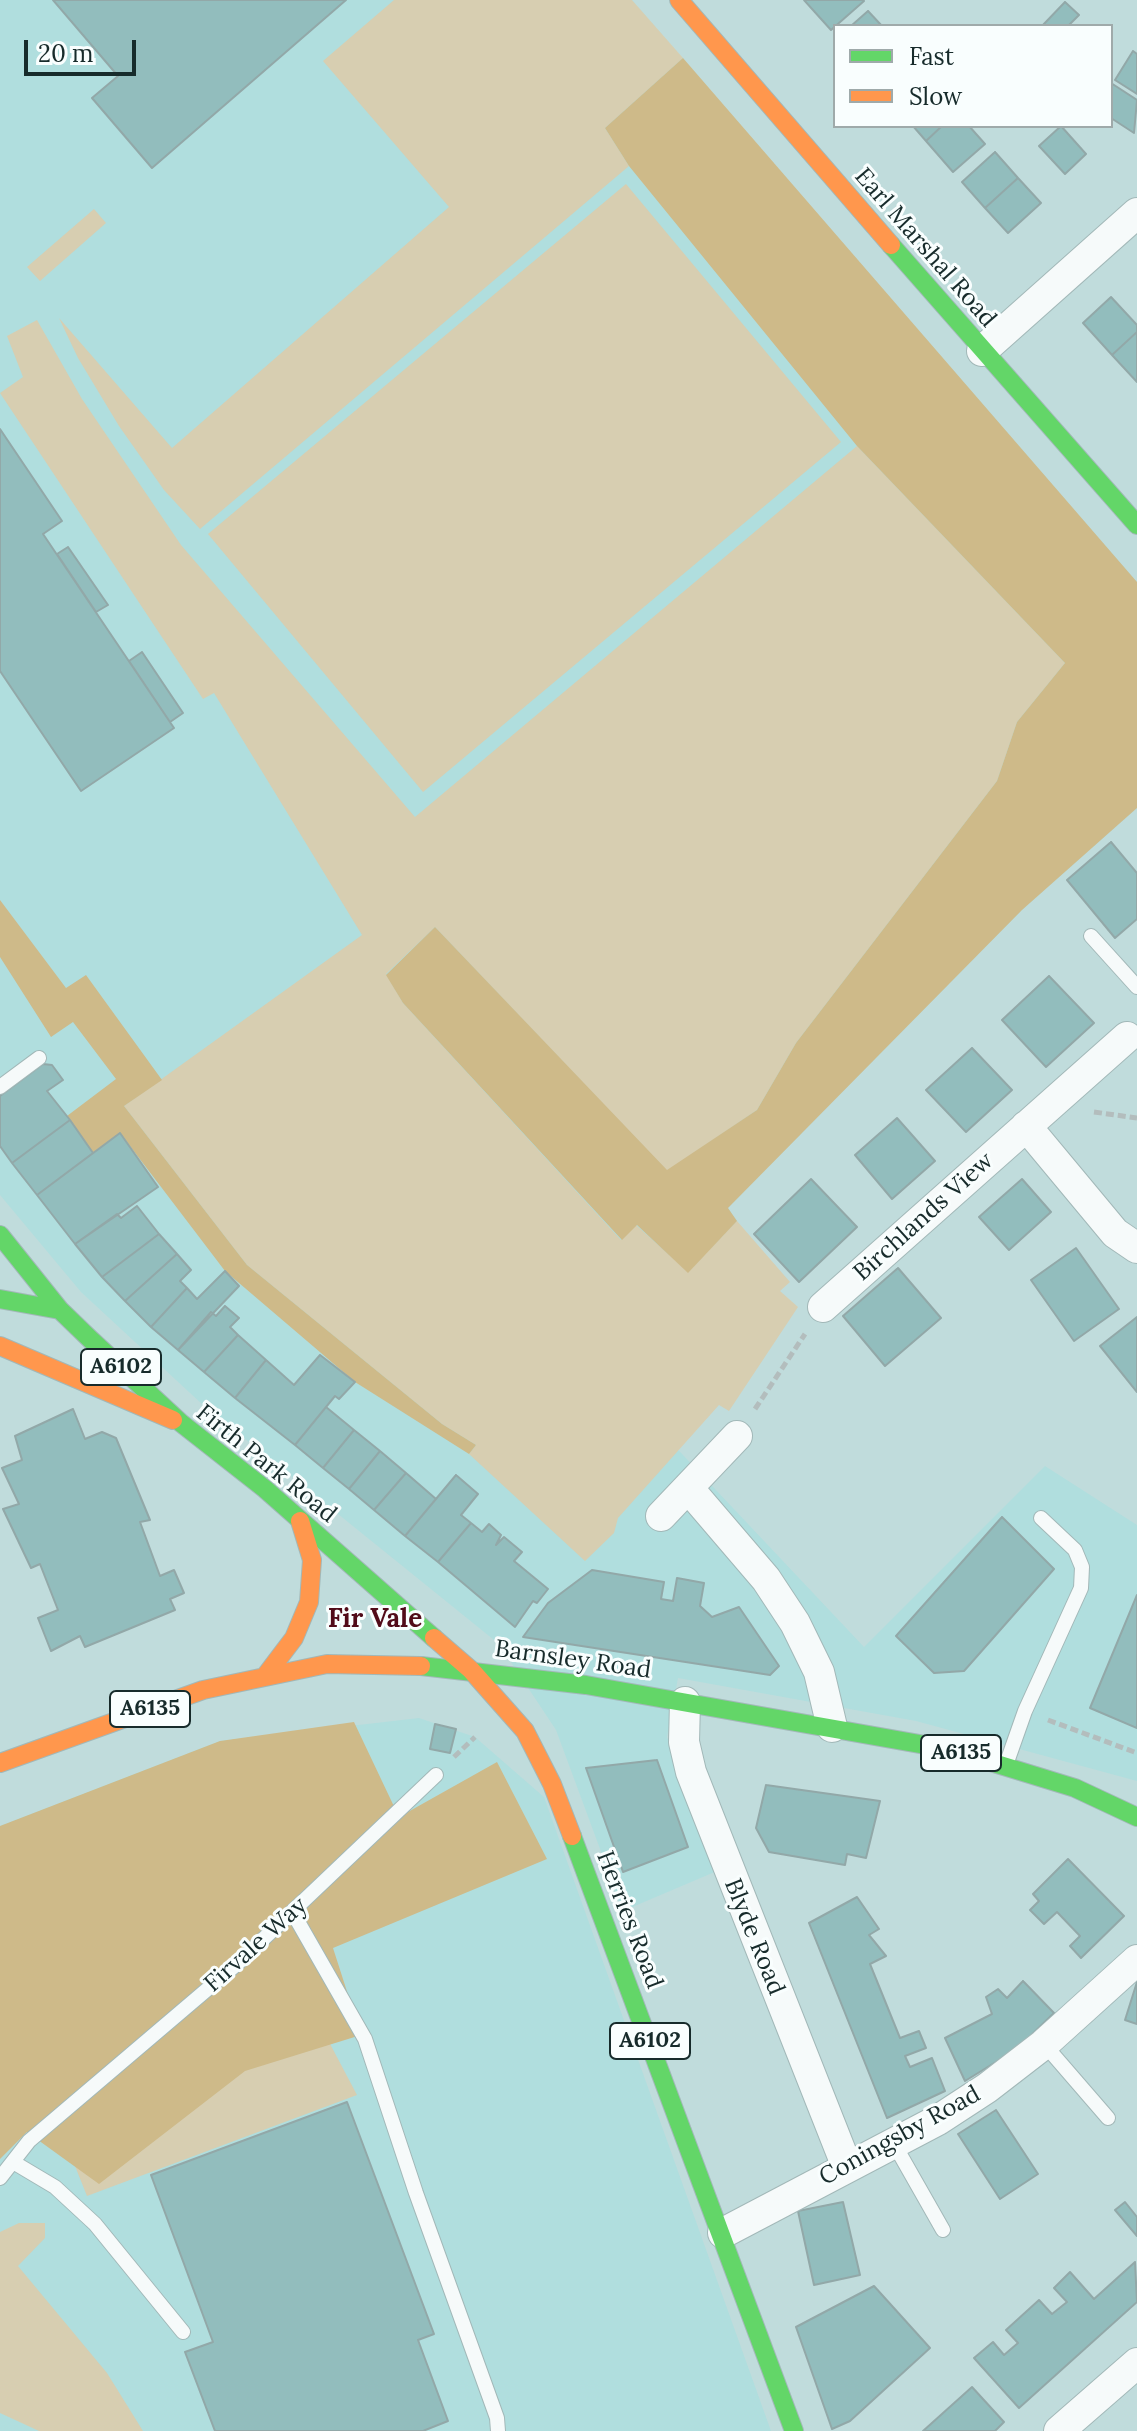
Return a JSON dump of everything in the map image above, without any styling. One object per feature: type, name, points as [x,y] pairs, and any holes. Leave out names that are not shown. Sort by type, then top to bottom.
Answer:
[{"type":"main road","name":"Earl Marshal Road","points":[[679,0],[982,351],[1137,525]]},
{"type":"main road","name":"A6102","points":[[0,1235],[60,1310],[181,1423]]},
{"type":"main road","points":[[0,1299],[60,1310]]},
{"type":"main road","name":"Firth Park Road","points":[[0,1346],[181,1423],[300,1521],[471,1670]]},
{"type":"main road","points":[[266,1675],[294,1638],[309,1602],[312,1560],[300,1521]]},
{"type":"main road","name":"Barnsley Road","points":[[0,1763],[203,1690],[266,1675],[345,1663],[471,1670],[685,1702],[948,1749],[1075,1788],[1137,1817]]},
{"type":"main road","name":"Herries Road","points":[[471,1670],[507,1706],[525,1731],[552,1784],[723,2233],[794,2431]]},
{"type":"street","points":[[982,351],[1137,213]]},
{"type":"street","name":"Birchlands View","points":[[823,1307],[1132,1033]]},
{"type":"street","points":[[1026,1126],[1115,1233],[1137,1248]]},
{"type":"street","points":[[661,1516],[737,1436]]},
{"type":"street","points":[[689,1489],[766,1579],[795,1623],[819,1672],[832,1727]]},
{"type":"street","name":"Blyde Road","points":[[685,1702],[684,1742],[691,1772],[847,2167]]},
{"type":"street","name":"Coningsby Road","points":[[723,2233],[987,2088],[1044,2044],[1137,1960]]},
{"type":"street","points":[[1059,2431],[1136,2365]]},
{"type":"lane","points":[[1091,936],[1137,987]]},
{"type":"lane","points":[[0,1087],[39,1058]]},
{"type":"lane","points":[[1005,1766],[1025,1711],[1081,1588],[1082,1567],[1075,1550],[1041,1518]]},
{"type":"lane","name":"Firvale Way","points":[[0,2178],[29,2141],[293,1913],[436,1775]]},
{"type":"lane","points":[[293,1913],[365,2039],[497,2418],[498,2431]]},
{"type":"lane","points":[[1044,2044],[1108,2118]]},
{"type":"lane","points":[[893,2142],[943,2230]]},
{"type":"lane","points":[[13,2162],[55,2187],[95,2224],[183,2332]]},
{"type":"path","points":[[737,1436],[823,1307]]},
{"type":"path","points":[[436,1775],[507,1706]]},
{"type":"path","points":[[1025,1711],[1137,1753]]},
{"type":"shaded area","points":[[0,0],[632,0],[1137,582],[1137,808],[1022,910],[728,1208],[737,1221],[551,1315],[864,1647],[1045,1466],[1137,1525],[1137,1781],[916,1721],[678,1678],[667,1737],[717,1871],[623,1911],[556,1730],[499,1644],[203,1405],[81,1292],[0,1195]]},
{"type":"shaded area","points":[[394,0],[632,0],[683,58],[605,128],[629,166],[200,529],[164,490],[119,426],[78,358],[59,318],[172,448],[449,207],[323,61]]},
{"type":"shaded area","points":[[683,58],[1137,582],[1137,808],[1022,910],[728,1208],[737,1221],[688,1273],[637,1225],[622,1240],[403,1003],[386,975],[435,927],[667,1170],[757,1110],[796,1043],[997,781],[1017,722],[1065,663],[857,446],[629,166],[605,128]]},
{"type":"shaded area","points":[[626,184],[841,442],[423,792],[208,534]]},
{"type":"shaded area","points":[[94,209],[106,223],[40,281],[27,267]]},
{"type":"shaded area","points":[[37,320],[82,399],[181,545],[415,817],[857,446],[1065,663],[1017,722],[997,781],[796,1043],[757,1110],[667,1171],[435,927],[386,974],[403,1003],[621,1240],[636,1225],[688,1272],[737,1221],[790,1282],[780,1291],[798,1307],[729,1411],[719,1405],[618,1518],[614,1533],[585,1561],[469,1454],[476,1445],[442,1424],[247,1265],[124,1106],[362,935],[214,693],[203,699],[0,393],[23,377],[7,336]]},
{"type":"shaded area","points":[[0,900],[66,988],[86,975],[162,1080],[124,1106],[247,1265],[442,1424],[476,1445],[469,1454],[355,1382],[225,1271],[120,1133],[93,1153],[67,1116],[116,1079],[73,1022],[51,1037],[0,957]]},
{"type":"shaded area","points":[[419,1718],[475,1737],[544,1797],[771,2431],[0,2431],[0,1826],[220,1741]]},
{"type":"shaded area","points":[[354,1722],[399,1817],[497,1762],[547,1859],[333,1948],[361,2035],[245,2071],[99,2184],[27,2132],[0,2159],[0,1826],[220,1741]]},
{"type":"shaded area","points":[[276,1985],[309,2004],[357,2095],[87,2196],[75,2166]]},
{"type":"shaded area","points":[[19,2223],[45,2223],[45,2238],[18,2266],[107,2373],[143,2431],[39,2431],[0,2413],[0,2232]]},
{"type":"building","points":[[53,0],[346,0],[152,168],[92,98],[118,76]]},
{"type":"building","points":[[804,0],[864,1],[838,24],[833,24],[831,30]]},
{"type":"building","points":[[1065,2],[1079,15],[1070,24],[1044,24]]},
{"type":"building","points":[[868,11],[880,24],[853,24]]},
{"type":"building","points":[[1133,51],[1137,54],[1137,94],[1115,80]]},
{"type":"building","points":[[1113,84],[1137,100],[1134,133],[1113,119]]},
{"type":"building","points":[[915,128],[940,128],[926,141]]},
{"type":"building","points":[[940,128],[971,128],[985,144],[953,172],[926,141]]},
{"type":"building","points":[[1059,128],[1063,128],[1086,154],[1065,174],[1039,146]]},
{"type":"building","points":[[995,152],[1018,178],[985,208],[962,182]]},
{"type":"building","points":[[1018,178],[1041,203],[1008,233],[985,208]]},
{"type":"building","points":[[1111,297],[1137,325],[1137,332],[1112,355],[1083,323]]},
{"type":"building","points":[[1137,332],[1137,382],[1112,355]]},
{"type":"building","points":[[0,429],[62,521],[43,534],[174,728],[81,791],[0,671]]},
{"type":"building","points":[[68,547],[108,605],[96,612],[57,554]]},
{"type":"building","points":[[142,652],[183,713],[170,722],[129,661]]},
{"type":"building","points":[[1111,842],[1137,873],[1137,919],[1115,938],[1067,880]]},
{"type":"building","points":[[1049,976],[1094,1023],[1046,1067],[1002,1020]]},
{"type":"building","points":[[972,1048],[1012,1090],[966,1132],[926,1090]]},
{"type":"building","points":[[43,1064],[52,1065],[63,1080],[47,1091],[70,1120],[12,1163],[0,1146],[0,1096]]},
{"type":"building","points":[[897,1118],[935,1161],[892,1199],[855,1155]]},
{"type":"building","points":[[70,1120],[93,1153],[37,1195],[12,1163]]},
{"type":"building","points":[[120,1133],[158,1187],[75,1244],[37,1195]]},
{"type":"building","points":[[811,1179],[857,1227],[799,1282],[754,1234]]},
{"type":"building","points":[[1022,1179],[1051,1212],[1009,1250],[979,1217]]},
{"type":"building","points":[[137,1206],[159,1234],[102,1277],[75,1244],[117,1214],[121,1218]]},
{"type":"building","points":[[159,1234],[177,1254],[125,1301],[102,1277]]},
{"type":"building","points":[[1076,1248],[1119,1309],[1074,1341],[1031,1280]]},
{"type":"building","points":[[177,1254],[191,1270],[180,1281],[187,1288],[151,1327],[125,1301]]},
{"type":"building","points":[[898,1268],[941,1318],[885,1366],[843,1316]]},
{"type":"building","points":[[225,1271],[239,1286],[178,1350],[151,1327],[187,1288],[197,1299]]},
{"type":"building","points":[[225,1306],[239,1318],[230,1327],[238,1335],[204,1372],[178,1350],[211,1312],[216,1316]]},
{"type":"building","points":[[1137,1317],[1137,1392],[1100,1346]]},
{"type":"building","points":[[238,1335],[266,1360],[235,1398],[204,1372]]},
{"type":"building","points":[[320,1355],[355,1382],[339,1399],[335,1396],[295,1445],[235,1398],[266,1360],[294,1385]]},
{"type":"building","points":[[326,1407],[354,1430],[323,1468],[295,1445]]},
{"type":"building","points":[[73,1409],[85,1439],[102,1432],[116,1438],[150,1520],[140,1522],[160,1576],[174,1570],[184,1593],[170,1599],[175,1610],[85,1647],[80,1636],[51,1651],[38,1618],[58,1610],[40,1564],[31,1568],[3,1509],[19,1504],[2,1468],[22,1460],[15,1436]]},
{"type":"building","points":[[354,1430],[380,1451],[349,1489],[323,1468]]},
{"type":"building","points":[[380,1451],[406,1473],[374,1510],[349,1489]]},
{"type":"building","points":[[406,1473],[436,1499],[405,1536],[374,1510]]},
{"type":"building","points":[[456,1475],[478,1494],[461,1515],[471,1523],[438,1562],[405,1536]]},
{"type":"building","points":[[1002,1517],[1054,1569],[964,1671],[934,1673],[896,1636]]},
{"type":"building","points":[[471,1523],[482,1532],[489,1524],[501,1535],[496,1545],[504,1537],[522,1552],[514,1561],[548,1589],[537,1603],[533,1601],[515,1627],[438,1562]]},
{"type":"building","points":[[592,1570],[664,1582],[661,1599],[673,1601],[677,1578],[704,1583],[700,1606],[712,1617],[739,1607],[779,1666],[770,1675],[523,1637],[548,1603]]},
{"type":"building","points":[[1137,1595],[1137,1728],[1090,1708]]},
{"type":"building","points":[[435,1724],[456,1729],[450,1753],[430,1749]]},
{"type":"building","points":[[657,1760],[688,1847],[623,1872],[586,1768]]},
{"type":"building","points":[[766,1785],[880,1801],[866,1858],[847,1854],[845,1865],[769,1852],[756,1828]]},
{"type":"building","points":[[1068,1859],[1124,1916],[1081,1958],[1070,1946],[1080,1936],[1057,1912],[1044,1924],[1030,1910],[1039,1901],[1033,1894]]},
{"type":"building","points":[[857,1897],[879,1929],[869,1935],[886,1956],[870,1964],[900,2038],[919,2031],[926,2048],[905,2056],[910,2067],[932,2058],[945,2091],[887,2118],[809,1923]]},
{"type":"building","points":[[1023,1981],[1054,2013],[1017,2049],[965,2081],[945,2038],[992,2014],[986,1997],[998,1989],[1007,1998]]},
{"type":"building","points":[[1137,1982],[1137,2024],[1125,2020]]},
{"type":"building","points":[[347,2102],[434,2334],[418,2340],[448,2421],[423,2431],[215,2431],[185,2352],[213,2342],[151,2175]]},
{"type":"building","points":[[996,2110],[1038,2174],[1000,2199],[958,2134]]},
{"type":"building","points":[[843,2202],[860,2275],[814,2285],[798,2211]]},
{"type":"building","points":[[1125,2202],[1137,2217],[1137,2236],[1115,2210]]},
{"type":"building","points":[[1135,2262],[1137,2302],[1019,2408],[974,2358],[993,2342],[1004,2355],[1018,2343],[1006,2330],[1039,2300],[1052,2314],[1067,2302],[1054,2288],[1070,2272],[1094,2299]]},
{"type":"building","points":[[874,2286],[930,2348],[850,2421],[832,2429],[796,2327]]},
{"type":"building","points":[[972,2387],[1004,2422],[995,2431],[923,2431]]},
{"type":"traffic: fast","points":[[891,245],[1137,525]]},
{"type":"traffic: fast","points":[[0,1235],[60,1310],[89,1338],[181,1423],[265,1489],[434,1638]]},
{"type":"traffic: fast","points":[[0,1299],[60,1310]]},
{"type":"traffic: fast","points":[[421,1666],[586,1685],[948,1749],[1075,1788],[1137,1817]]},
{"type":"traffic: fast","points":[[572,1836],[794,2431]]},
{"type":"traffic: slow","points":[[679,0],[891,245]]},
{"type":"traffic: slow","points":[[0,1346],[173,1420]]},
{"type":"traffic: slow","points":[[266,1675],[294,1638],[309,1602],[312,1560],[300,1521]]},
{"type":"traffic: slow","points":[[434,1638],[471,1670],[525,1731],[552,1784],[572,1836]]},
{"type":"traffic: slow","points":[[0,1763],[203,1690],[327,1664],[421,1666]]},
{"type":"district","name":"Fir Vale","points":[[375,1620]]}]
